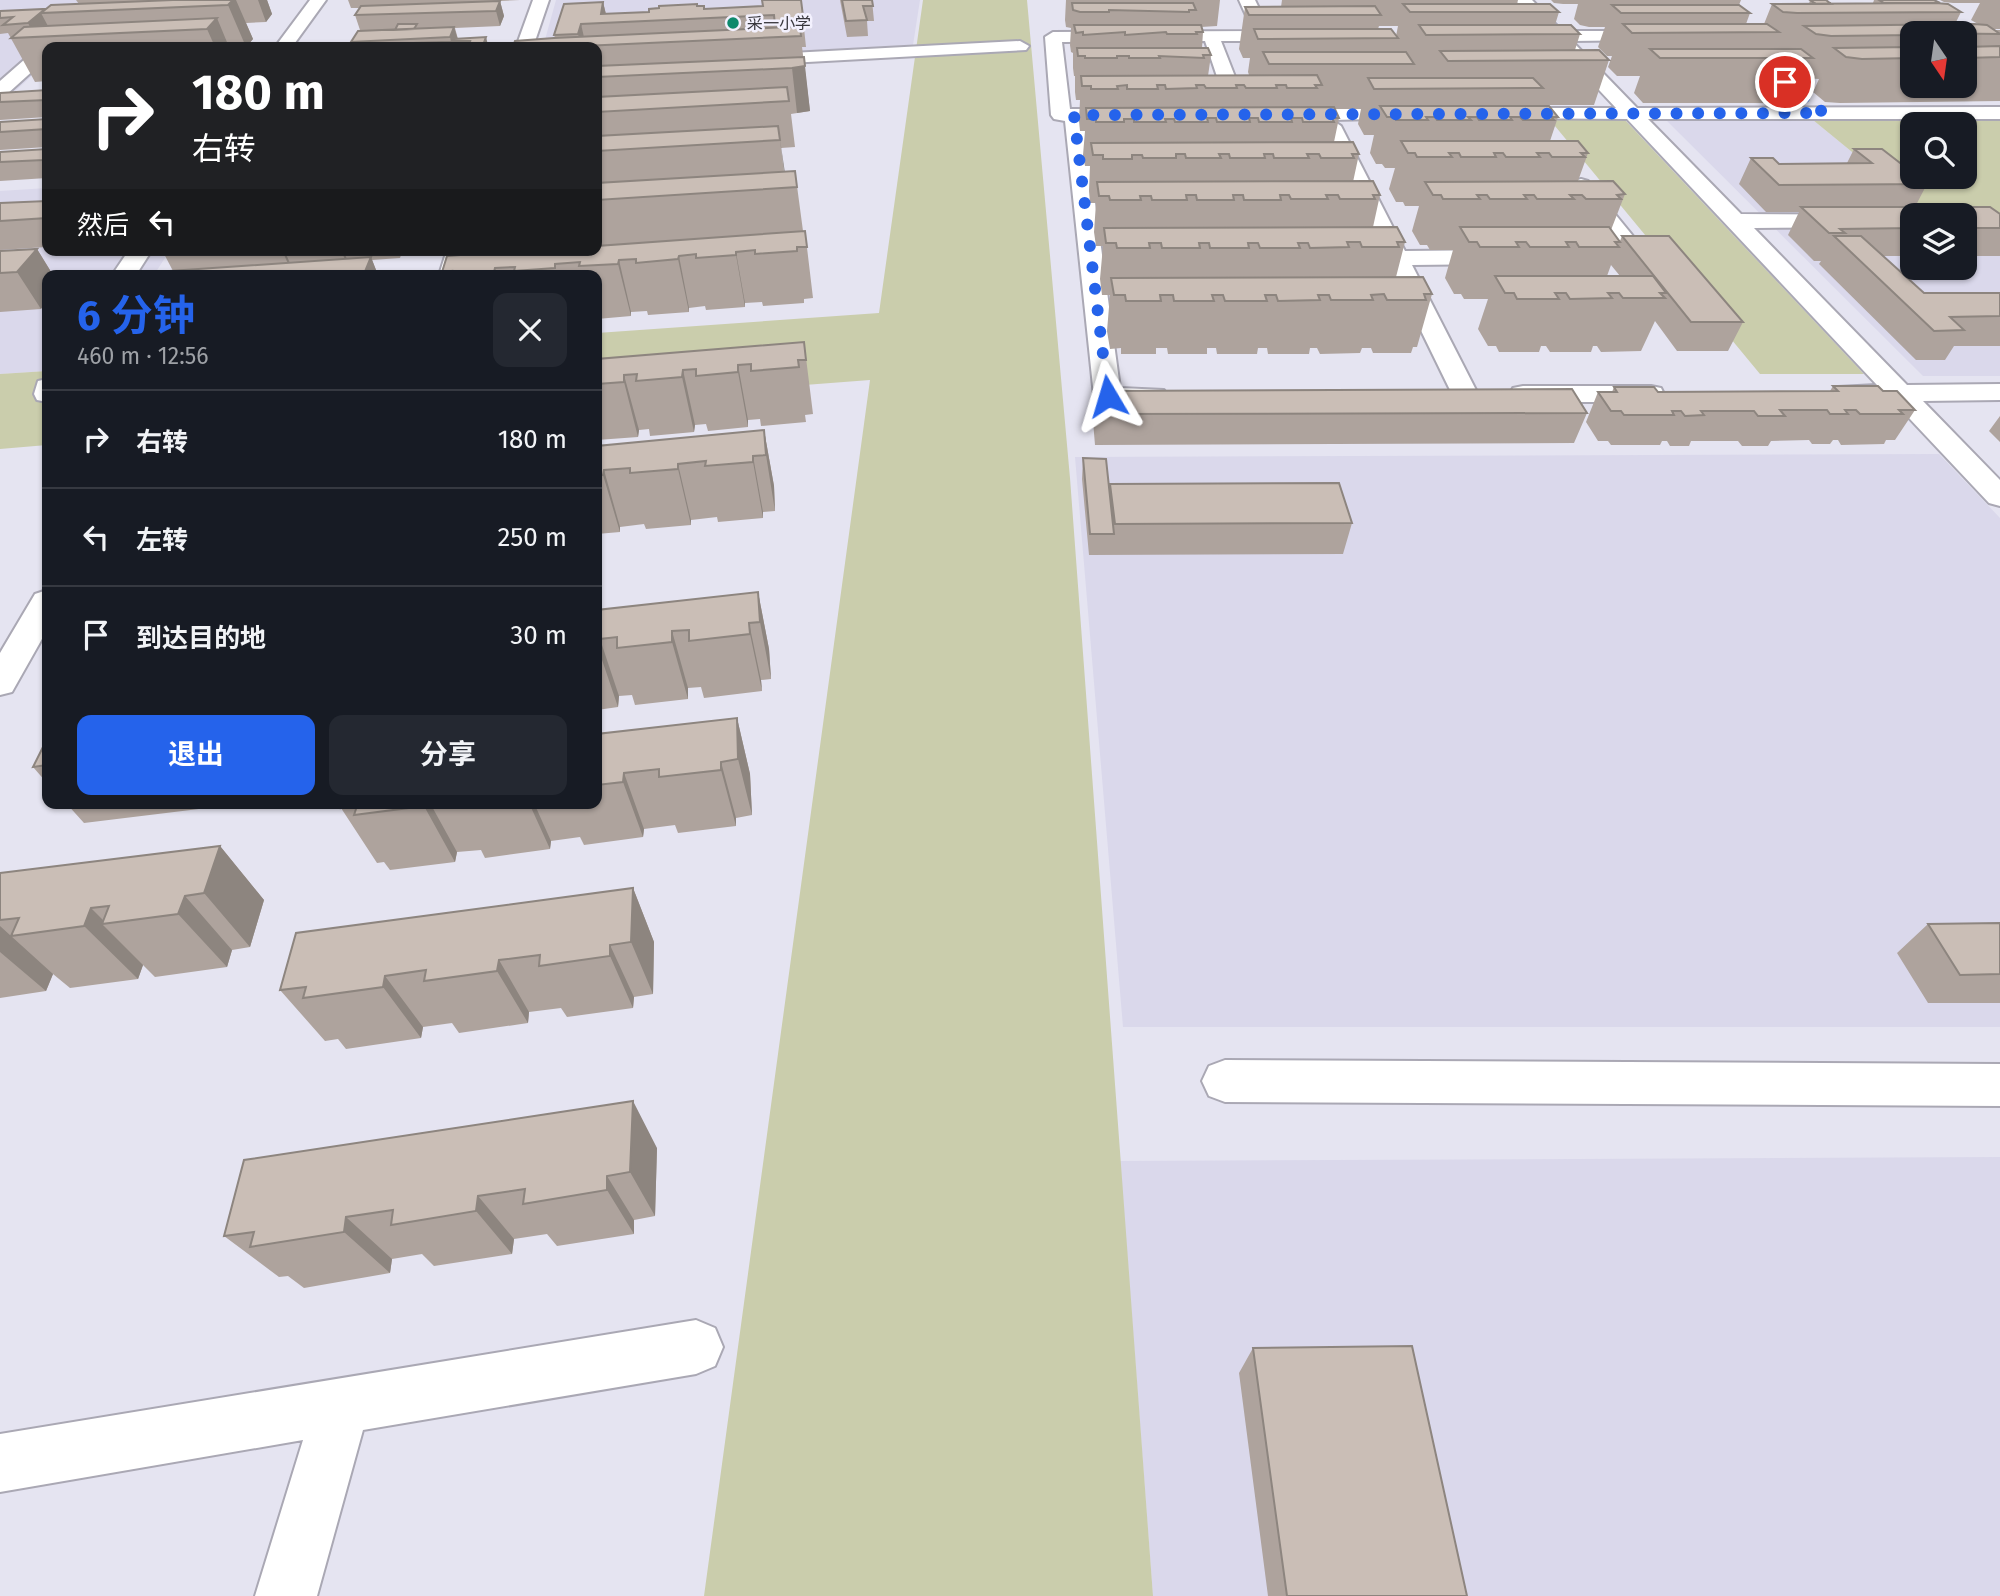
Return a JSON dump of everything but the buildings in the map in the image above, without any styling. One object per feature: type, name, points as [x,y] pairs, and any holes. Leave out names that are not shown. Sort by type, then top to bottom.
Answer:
[{"type":"street","points":[[287,42],[318,0]]},
{"type":"street","points":[[526,42],[541,0]]},
{"type":"street","points":[[1247,0],[1264,36]]},
{"type":"street","points":[[1522,0],[2000,497]]},
{"type":"street","points":[[1504,36],[1674,35]]},
{"type":"street","points":[[1211,36],[1233,115],[1430,114],[1410,92]]},
{"type":"street","points":[[1157,115],[1061,115],[1053,37],[1319,36]]},
{"type":"street","points":[[734,61],[1020,46]]},
{"type":"street","points":[[0,91],[42,53]]},
{"type":"street","points":[[0,97],[24,96]]},
{"type":"street","points":[[1802,96],[1824,113]]},
{"type":"street","points":[[1487,114],[2000,113]]},
{"type":"street","points":[[1524,114],[1541,134]]},
{"type":"street","points":[[1074,115],[1108,396],[1177,396]]},
{"type":"street","points":[[1325,115],[1465,394]]},
{"type":"street","points":[[1565,165],[1638,257],[1584,257]]},
{"type":"street","points":[[1735,221],[1900,220]]},
{"type":"street","points":[[1327,258],[1517,257]]},
{"type":"street","points":[[1091,258],[1119,258]]},
{"type":"street","points":[[1818,393],[2000,392]]},
{"type":"street","points":[[1437,395],[1669,394]]},
{"type":"street","points":[[0,683],[42,610]]},
{"type":"street","points":[[1225,1081],[2000,1085]]},
{"type":"street","points":[[0,1463],[696,1347]]},
{"type":"street","points":[[286,1596],[342,1406]]},
{"type":"shaded area","points":[[0,0],[117,0],[54,42],[42,42],[42,67],[0,105]]},
{"type":"shaded area","name":"采一小学","points":[[556,0],[920,0],[913,45],[602,61],[602,42],[544,42]]},
{"type":"shaded area","points":[[1666,120],[1813,120],[1914,203],[1900,203],[1900,280],[1977,280],[1977,215],[2000,215],[2000,376],[1923,376]]},
{"type":"shaded area","points":[[42,188],[42,256],[166,256],[157,270],[42,270],[42,371],[0,374],[0,191]]},
{"type":"shaded area","points":[[1939,454],[2000,518],[2000,1027],[1123,1027],[1075,457]]},
{"type":"shaded area","points":[[2000,1157],[2000,1596],[1153,1596],[1120,1161]]},
{"type":"green space","points":[[923,0],[1027,0],[1070,478],[1153,1596],[704,1596],[870,380],[602,401],[602,333],[879,313]]},
{"type":"green space","points":[[1550,120],[1625,120],[1864,374],[1760,374]]},
{"type":"green space","points":[[1813,120],[1900,120],[1900,189],[1977,189],[1977,120],[2000,120],[2000,215],[1977,215],[1977,203],[1914,203]]},
{"type":"green space","points":[[42,371],[42,445],[0,449],[0,374]]},
{"type":"place","name":"采一小学","points":[[733,23]]},
{"type":"route","points":[[1108,396],[1074,115],[1824,113],[1785,82]]}]
